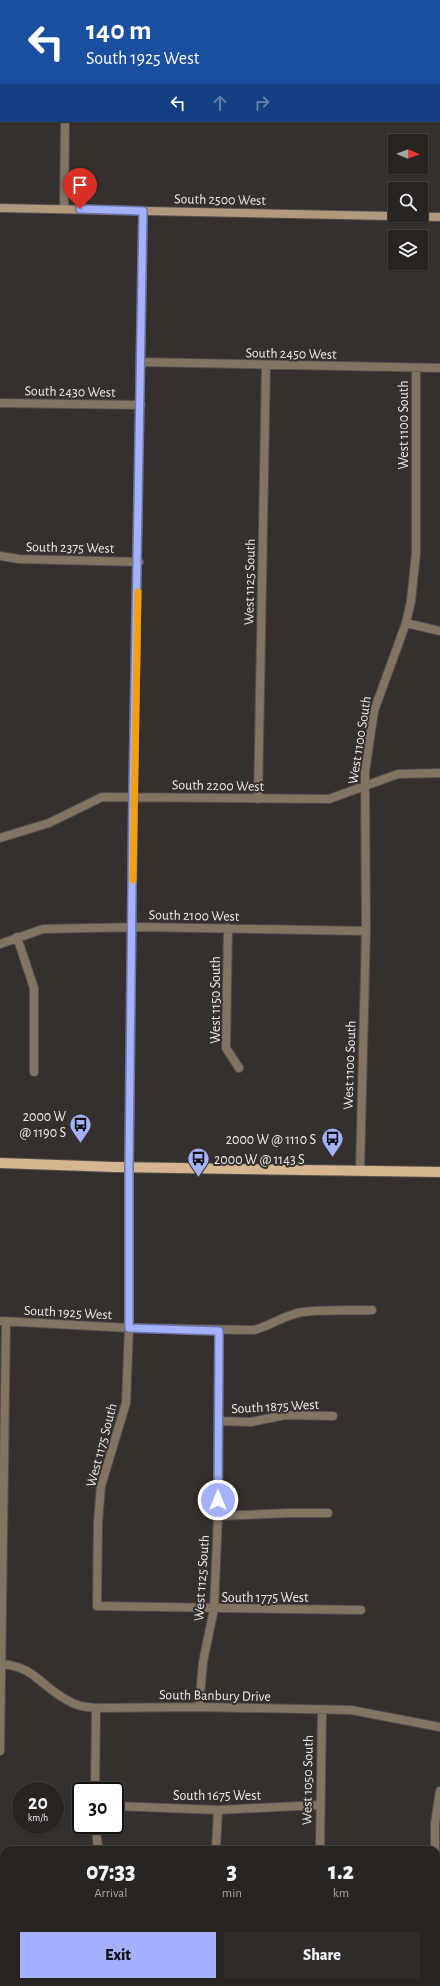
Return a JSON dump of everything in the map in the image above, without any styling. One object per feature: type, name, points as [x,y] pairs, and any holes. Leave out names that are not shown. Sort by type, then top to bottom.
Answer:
[{"type":"main road","points":[[0,1164],[440,1172]]},
{"type":"street","points":[[64,209],[65,122]]},
{"type":"street","name":"South 2500 West","points":[[0,208],[440,217]]},
{"type":"street","name":"West 1175 South","points":[[97,1606],[98,1522],[101,1486],[126,1403],[129,1328],[129,1167],[133,927],[133,796],[139,562],[143,211]]},
{"type":"street","name":"South 2450 West","points":[[141,362],[440,368]]},
{"type":"street","name":"West 1125 South","points":[[258,799],[266,365]]},
{"type":"street","name":"West 1100 South","points":[[360,1170],[366,931],[364,772],[374,711],[406,623],[411,600],[416,553],[416,368]]},
{"type":"street","name":"South 2430 West","points":[[0,403],[140,405]]},
{"type":"street","name":"South 2375 West","points":[[0,556],[26,560],[139,562]]},
{"type":"street","points":[[406,623],[440,631]]},
{"type":"street","name":"South 2200 West","points":[[0,838],[49,823],[102,797],[133,796],[329,799],[398,774],[440,773]]},
{"type":"street","name":"South 2100 West","points":[[0,944],[17,936],[43,929],[133,927],[366,931]]},
{"type":"street","name":"West 1150 South","points":[[228,928],[226,1048],[239,1068]]},
{"type":"street","points":[[17,936],[34,988],[34,1072]]},
{"type":"street","name":"South 1925 West","points":[[3,1321],[129,1328],[219,1331],[254,1330],[268,1326],[288,1316],[303,1312],[372,1310]]},
{"type":"street","points":[[0,1750],[3,1321]]},
{"type":"street","name":"West 1125 South","points":[[199,1707],[203,1662],[214,1609],[218,1516],[219,1331]]},
{"type":"street","name":"South 1875 West","points":[[218,1421],[251,1422],[285,1415],[333,1416]]},
{"type":"street","points":[[218,1516],[290,1512],[328,1513]]},
{"type":"street","name":"South 1775 West","points":[[97,1606],[214,1609],[361,1610]]},
{"type":"street","name":"South Banbury Drive","points":[[0,1664],[12,1665],[26,1670],[66,1700],[80,1706],[96,1708],[199,1707],[351,1710],[440,1727]]},
{"type":"street","points":[[95,1782],[96,1708]]},
{"type":"street","name":"West 1050 South","points":[[320,1846],[319,1805],[322,1710]]},
{"type":"street","points":[[434,1846],[435,1823],[440,1791]]},
{"type":"street","name":"South 1675 West","points":[[124,1806],[218,1810],[319,1805]]},
{"type":"street","points":[[216,1846],[218,1810]]},
{"type":"street","points":[[96,1834],[98,1846]]},
{"type":"slow traffic","points":[[133,880],[133,796],[138,592]]},
{"type":"place","name":"2000 W @ 1190 S","points":[[81,1144]]},
{"type":"place","name":"2000 W @ 1110 S","points":[[332,1158]]},
{"type":"place","name":"2000 W @ 1143 S","points":[[199,1178]]},
{"type":"route","points":[[80,209],[143,211],[139,562],[133,796],[133,927],[129,1167],[129,1328],[219,1331],[218,1500]]}]
